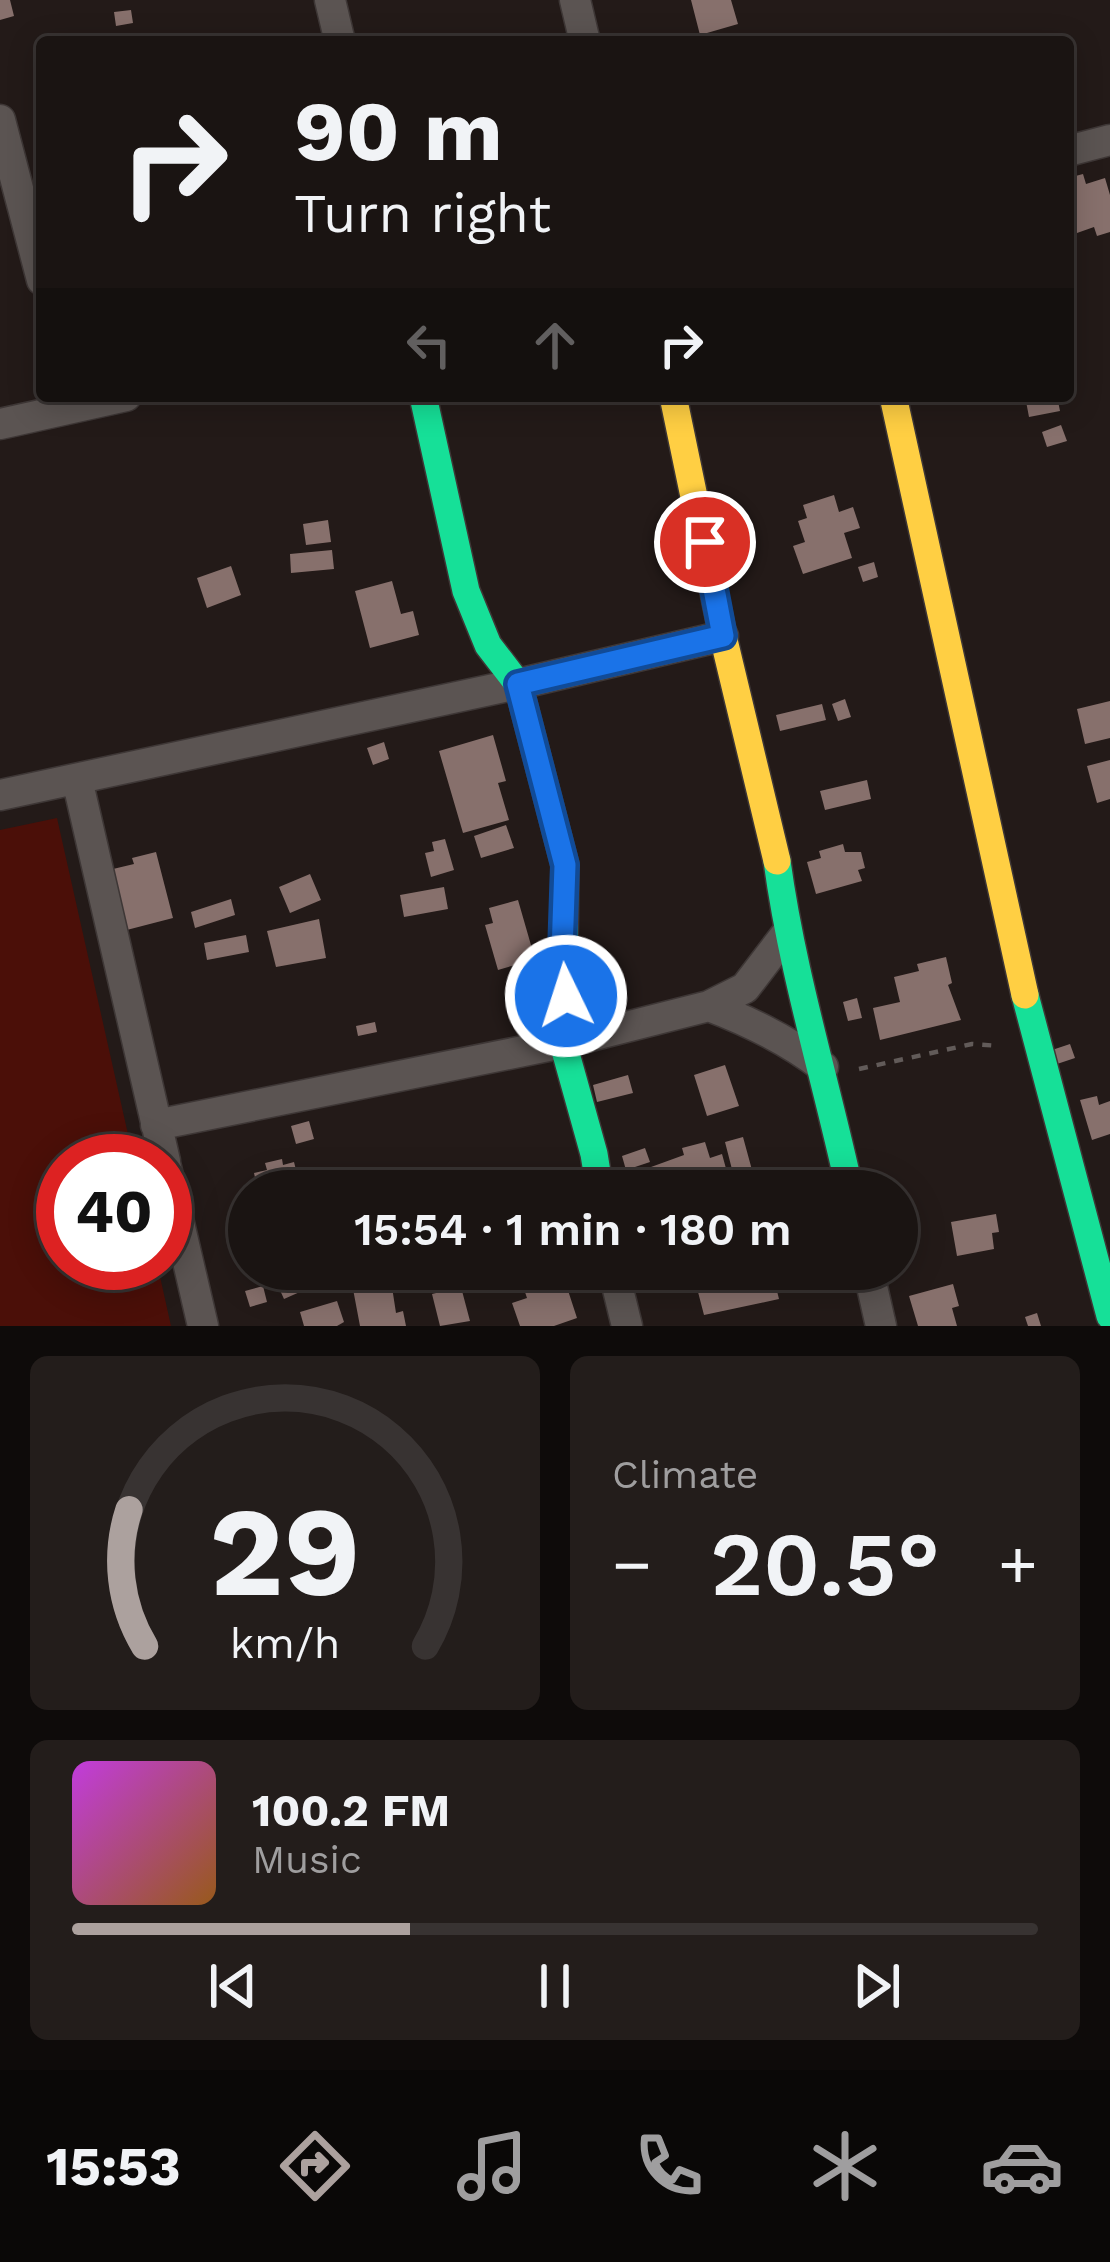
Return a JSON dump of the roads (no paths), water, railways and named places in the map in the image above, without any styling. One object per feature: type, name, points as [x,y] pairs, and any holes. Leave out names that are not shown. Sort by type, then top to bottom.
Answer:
[{"type":"street","points":[[330,0],[339,36]]},
{"type":"street","points":[[575,0],[584,36]]},
{"type":"street","points":[[0,120],[36,257]]},
{"type":"street","points":[[1074,149],[1110,140]]},
{"type":"street","points":[[0,424],[74,402]]},
{"type":"street","points":[[424,402],[466,591],[488,645],[518,684],[565,865],[563,1043],[596,1170]]},
{"type":"street","points":[[674,402],[723,636],[773,836],[788,933],[845,1170]]},
{"type":"street","points":[[894,402],[1036,1043],[1105,1275],[1110,1316]]},
{"type":"street","points":[[0,795],[723,636]]},
{"type":"street","points":[[76,779],[158,1134]]},
{"type":"street","points":[[156,1125],[563,1043],[709,1006],[745,988],[788,933]]},
{"type":"street","points":[[709,1006],[752,1022],[823,1067]]},
{"type":"street","points":[[192,1279],[203,1326]]},
{"type":"street","points":[[618,1290],[627,1326]]},
{"type":"street","points":[[873,1290],[881,1326]]}]
